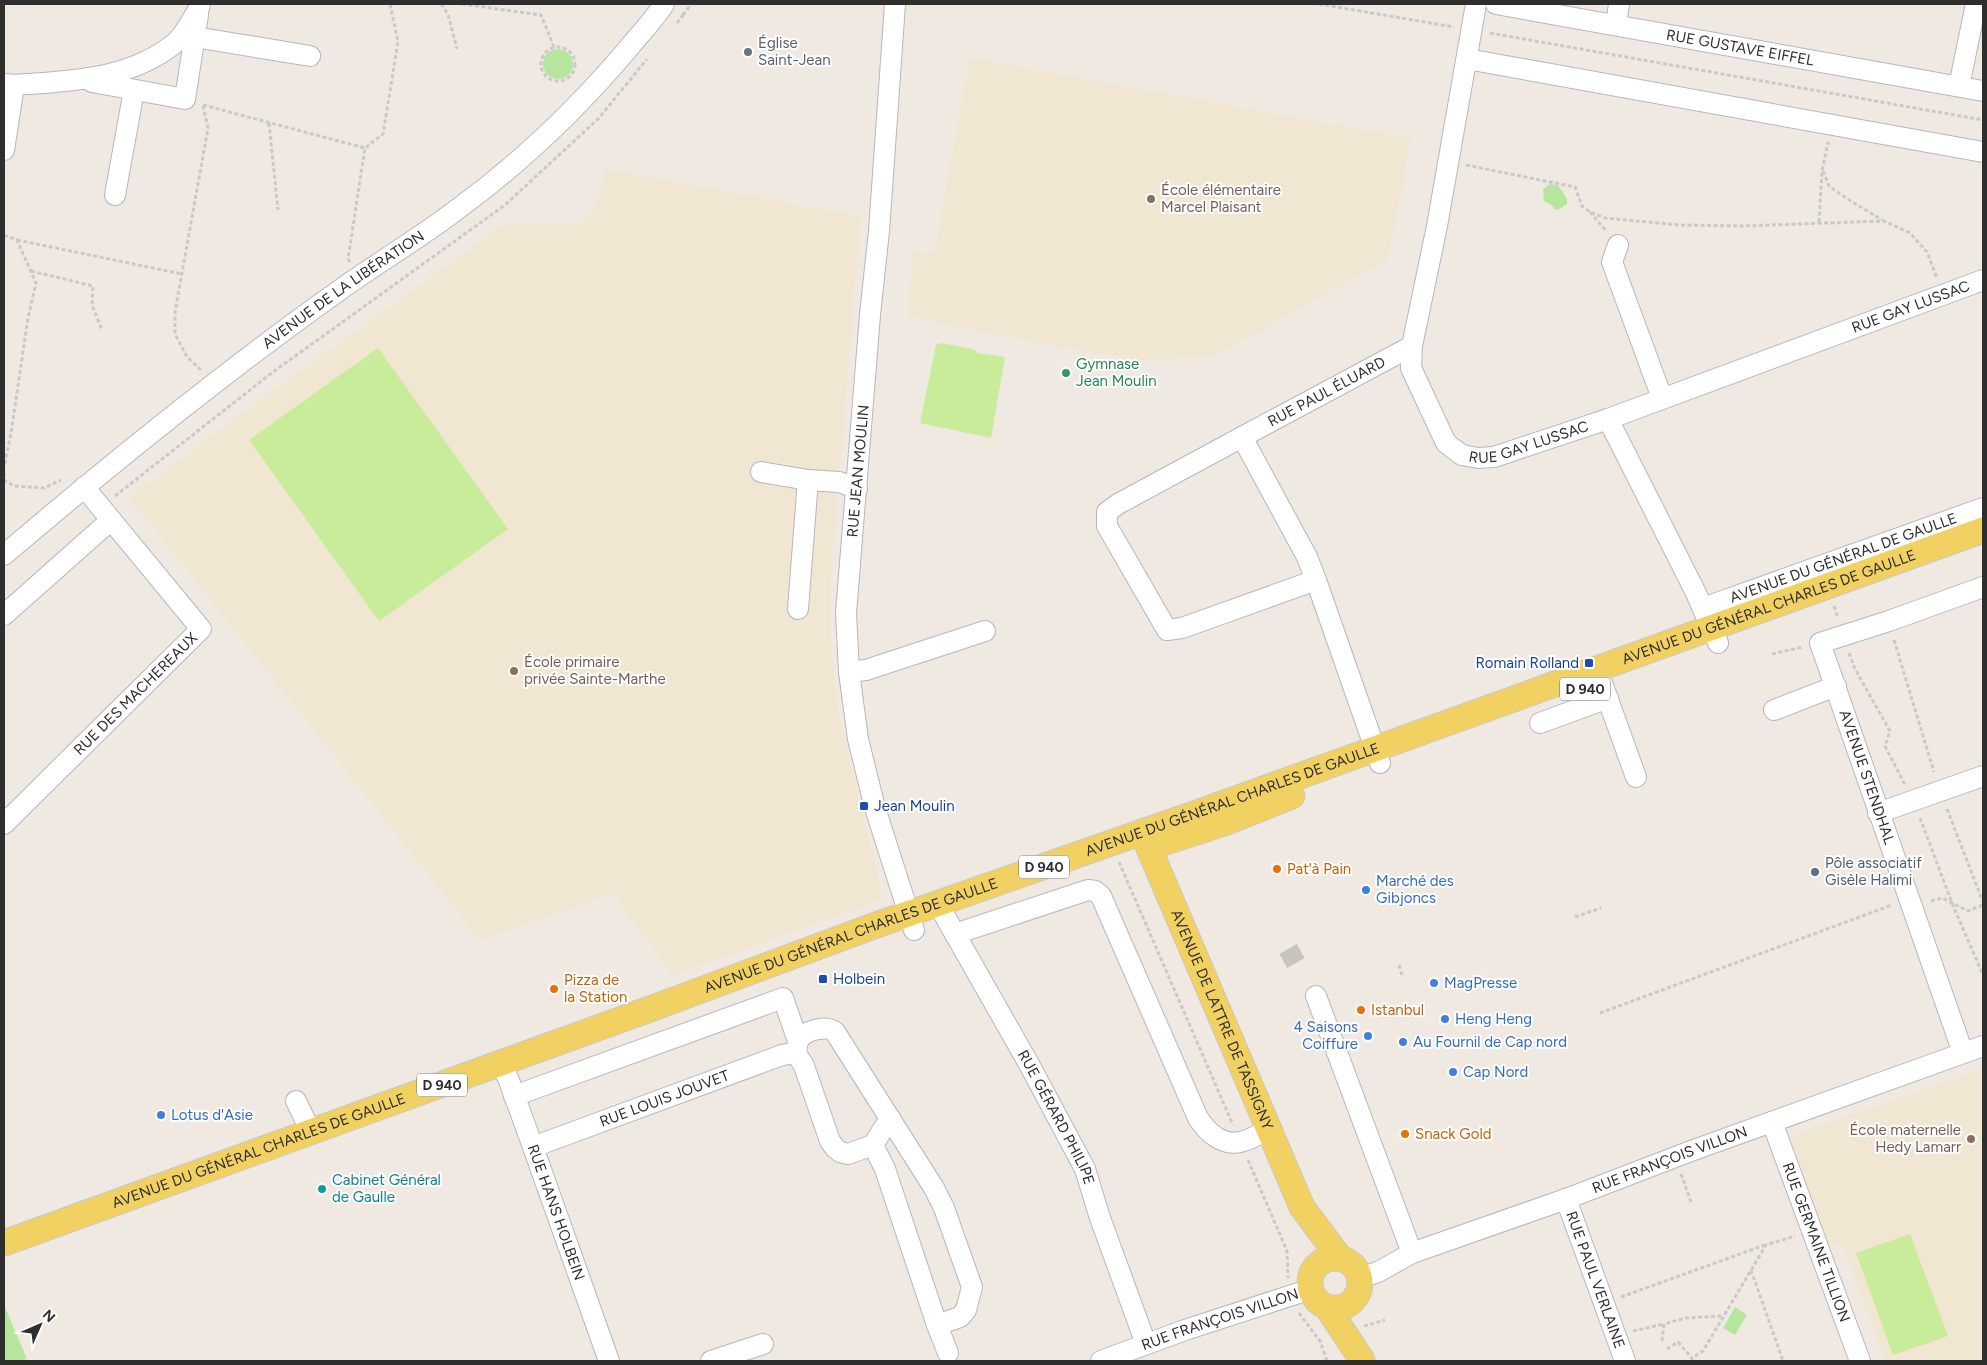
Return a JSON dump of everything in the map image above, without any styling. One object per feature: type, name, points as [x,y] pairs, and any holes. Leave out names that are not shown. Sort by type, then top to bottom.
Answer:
[{"type":"main road","name":"AVENUE DU GÉNÉRAL CHARLES DE GAULLE","points":[[946,919],[1146,840],[1227,822],[1377,756],[1711,627],[1983,530]]},
{"type":"main road","name":"AVENUE DU GÉNÉRAL CHARLES DE GAULLE","points":[[1377,756],[1605,690],[1711,627],[1983,547]]},
{"type":"main road","name":"AVENUE DU GÉNÉRAL CHARLES DE GAULLE","points":[[4,1260],[507,1079],[912,922],[946,919],[1118,858],[1146,840]]},
{"type":"main road","name":"AVENUE DE LATTRE DE TASSIGNY","points":[[1146,840],[1302,1207],[1340,1258]]},
{"type":"main road","name":"AVENUE DU GÉNÉRAL CHARLES DE GAULLE","points":[[4,1243],[311,1132],[507,1079]]},
{"type":"main road","name":"AVENUE DE LATTRE DE TASSIGNY","points":[[1302,1207],[1311,1290],[1363,1360]]},
{"type":"main road","points":[[1340,1258],[1353,1265],[1357,1289],[1341,1307],[1311,1290],[1324,1260],[1340,1258]]},
{"type":"main road","name":"AVENUE DE LATTRE DE TASSIGNY","points":[[1357,1289],[1363,1360]]},
{"type":"street","name":"AVENUE DE LA LIBÉRATION","points":[[4,555],[76,482],[211,387],[359,277],[460,207],[513,165],[577,106],[604,78],[664,4]]},
{"type":"street","name":"RUE JEAN MOULIN","points":[[895,4],[879,231],[870,315],[846,613],[849,672],[860,748],[875,808],[912,922]]},
{"type":"street","name":"RUE GAY LUSSAC","points":[[1476,4],[1448,162],[1412,346],[1411,368],[1446,443],[1462,455],[1478,458],[1494,457],[1608,418],[1983,280]]},
{"type":"street","name":"RUE GUSTAVE EIFFEL","points":[[1496,4],[1983,91]]},
{"type":"street","points":[[1616,24],[1619,4]]},
{"type":"street","points":[[1959,86],[1976,4]]},
{"type":"street","points":[[82,80],[184,99],[200,6]]},
{"type":"street","points":[[4,150],[9,85],[82,80],[117,73],[149,60],[176,42],[200,6]]},
{"type":"street","points":[[195,37],[310,56]]},
{"type":"street","points":[[1467,59],[1983,152]]},
{"type":"street","points":[[116,194],[134,90]]},
{"type":"street","points":[[1618,245],[1612,262],[1662,398]]},
{"type":"street","name":"RUE PAUL ÉLUARD","points":[[1316,580],[1182,628],[1167,630],[1107,526],[1107,512],[1118,504],[1412,346]]},
{"type":"street","points":[[1608,418],[1711,627]]},
{"type":"street","points":[[1242,437],[1308,557],[1377,756]]},
{"type":"street","points":[[761,472],[808,480],[839,482],[857,488]]},
{"type":"street","points":[[798,609],[808,480]]},
{"type":"street","name":"RUE DES MACHEREAUX","points":[[4,824],[201,629],[106,514],[76,482]]},
{"type":"street","name":"AVENUE DU GÉNÉRAL DE GAULLE","points":[[1711,627],[1983,508]]},
{"type":"street","points":[[4,615],[106,514]]},
{"type":"street","points":[[1820,642],[1889,621],[1983,587]]},
{"type":"street","points":[[849,672],[866,670],[985,631]]},
{"type":"street","name":"AVENUE STENDHAL","points":[[1820,642],[1963,1053]]},
{"type":"street","points":[[1774,710],[1836,686]]},
{"type":"street","points":[[1540,723],[1605,690],[1636,777]]},
{"type":"street","points":[[1878,813],[1983,776]]},
{"type":"street","points":[[946,919],[1088,890],[1095,891],[1101,896],[1204,1128],[1216,1138],[1230,1142],[1240,1142],[1269,1130]]},
{"type":"street","name":"RUE GÉRARD PHILIPE","points":[[946,919],[1030,1066],[1085,1169],[1100,1218],[1146,1344]]},
{"type":"street","points":[[1316,996],[1412,1253]]},
{"type":"street","points":[[507,1079],[783,998],[797,1047],[830,1141],[835,1148],[840,1152],[848,1154],[873,1145],[890,1118]]},
{"type":"street","name":"RUE LOUIS JOUVET","points":[[533,1147],[782,1055],[797,1047],[802,1036],[814,1031],[830,1028],[835,1032],[890,1118],[934,1188],[944,1208],[972,1287],[966,1310],[960,1316],[937,1325]]},
{"type":"street","name":"RUE FRANÇOIS VILLON","points":[[1357,1289],[1378,1272],[1412,1253],[1566,1199],[1676,1157],[1983,1046]]},
{"type":"street","name":"RUE HANS HOLBEIN","points":[[507,1079],[533,1147],[603,1358]]},
{"type":"street","points":[[296,1102],[311,1132]]},
{"type":"street","name":"RUE GERMAINE TILLION","points":[[1772,1122],[1860,1361]]},
{"type":"street","points":[[873,1145],[886,1169],[948,1353]]},
{"type":"street","name":"RUE PAUL VERLAINE","points":[[1566,1199],[1625,1361]]},
{"type":"street","name":"RUE FRANÇOIS VILLON","points":[[1101,1361],[1185,1330],[1311,1290]]},
{"type":"street","points":[[711,1361],[763,1344]]},
{"type":"path","points":[[359,277],[348,259],[365,148],[383,134],[398,42],[390,4]]},
{"type":"path","points":[[442,4],[448,14],[457,50]]},
{"type":"path","points":[[462,4],[541,15],[554,47]]},
{"type":"path","points":[[1319,4],[1983,120]]},
{"type":"path","points":[[671,30],[683,15]]},
{"type":"path","points":[[554,47],[570,51],[575,61],[575,67],[570,77],[560,82],[549,79],[544,75],[540,64],[544,53],[554,47]]},
{"type":"path","points":[[106,514],[273,372],[505,205],[599,118],[648,58]]},
{"type":"path","points":[[211,387],[199,367],[188,357],[176,334],[175,312],[208,128],[202,105],[365,148]]},
{"type":"path","points":[[269,123],[278,210]]},
{"type":"path","points":[[1819,222],[1822,171],[1831,125]]},
{"type":"path","points":[[1448,162],[1575,187],[1582,206],[1590,212],[1618,245]]},
{"type":"path","points":[[1822,171],[1829,186],[1846,198],[1884,221],[1910,233],[1927,252],[1944,294]]},
{"type":"path","points":[[1590,212],[1605,218],[1680,226],[1742,226],[1884,221]]},
{"type":"path","points":[[4,235],[17,240],[182,274]]},
{"type":"path","points":[[4,468],[28,318],[36,283],[17,240]]},
{"type":"path","points":[[31,271],[93,286],[92,305],[102,330]]},
{"type":"path","points":[[4,473],[4,480],[14,486],[44,488],[76,482]]},
{"type":"path","points":[[1600,1013],[1891,905],[1920,904],[1942,898],[1968,911],[1983,903],[1940,791],[1889,621]]},
{"type":"path","points":[[1772,654],[1820,642]]},
{"type":"path","points":[[1118,858],[1287,1251],[1287,1276],[1311,1290],[1300,1316],[1320,1341],[1327,1361]]},
{"type":"path","points":[[1575,918],[1601,908]]},
{"type":"path","points":[[1399,965],[1402,975]]},
{"type":"path","points":[[1676,1157],[1691,1202]]},
{"type":"path","points":[[1604,1303],[1812,1230]]},
{"type":"path","points":[[1668,1348],[1678,1342],[1692,1360],[1703,1351],[1722,1316],[1766,1245]]},
{"type":"path","points":[[1751,1270],[1783,1361]]},
{"type":"path","points":[[1616,1335],[1686,1318],[1722,1316]]},
{"type":"path","points":[[1662,1341],[1664,1324]]},
{"type":"shaded area","points":[[970,58],[1411,139],[1388,259],[1214,356],[1139,360],[1018,339],[908,316],[913,251],[934,254]]},
{"type":"shaded area","points":[[606,169],[851,215],[861,212],[831,574],[831,640],[835,691],[840,719],[882,899],[672,976],[614,893],[480,940],[130,498],[227,424],[504,225],[581,224],[595,211]]},
{"type":"shaded area","points":[[1983,1069],[1983,1361],[1885,1361],[1842,1243],[1834,1246],[1828,1245],[1789,1137]]},
{"type":"green space","points":[[558,49],[568,54],[573,64],[568,74],[558,79],[548,74],[543,64],[548,54]]},
{"type":"green space","points":[[1550,184],[1558,185],[1567,199],[1567,204],[1558,210],[1544,201],[1543,189]]},
{"type":"green space","points":[[941,343],[973,349],[979,354],[1005,357],[991,438],[920,423],[936,345]]},
{"type":"green space","points":[[378,348],[508,529],[379,621],[249,440]]},
{"type":"green space","points":[[1910,1234],[1948,1336],[1893,1355],[1856,1253]]},
{"type":"green space","points":[[4,1305],[27,1359],[4,1361]]},
{"type":"green space","points":[[1735,1307],[1747,1315],[1735,1335],[1723,1328]]},
{"type":"tunnel","points":[[1288,949],[1296,963]]},
{"type":"place","name":"Église Saint-Jean","points":[[748,52]]},
{"type":"place","name":"École élémentaire Marcel Plaisant","points":[[1151,199]]},
{"type":"place","name":"Gymnase Jean Moulin","points":[[1066,373]]},
{"type":"place","name":"Romain Rolland","points":[[1589,663]]},
{"type":"place","name":"École primaire privée Sainte-Marthe","points":[[514,671]]},
{"type":"place","name":"Jean Moulin","points":[[864,806]]},
{"type":"place","name":"Pat'à Pain","points":[[1277,869]]},
{"type":"place","name":"Pôle associatif Gisèle Halimi","points":[[1815,872]]},
{"type":"place","name":"Marché des Gibjoncs","points":[[1366,890]]},
{"type":"place","name":"Holbein","points":[[823,979]]},
{"type":"place","name":"MagPresse","points":[[1434,983]]},
{"type":"place","name":"Pizza de la Station","points":[[554,989]]},
{"type":"place","name":"Istanbul","points":[[1361,1010]]},
{"type":"place","name":"Heng Heng","points":[[1445,1019]]},
{"type":"place","name":"4 Saisons Coiffure","points":[[1368,1036]]},
{"type":"place","name":"Au Fournil de Cap nord","points":[[1403,1042]]},
{"type":"place","name":"Cap Nord","points":[[1453,1072]]},
{"type":"place","name":"Lotus d'Asie","points":[[161,1115]]},
{"type":"place","name":"Snack Gold","points":[[1405,1134]]},
{"type":"place","name":"École maternelle Hedy Lamarr","points":[[1971,1139]]},
{"type":"place","name":"Cabinet Général de Gaulle","points":[[322,1189]]}]
